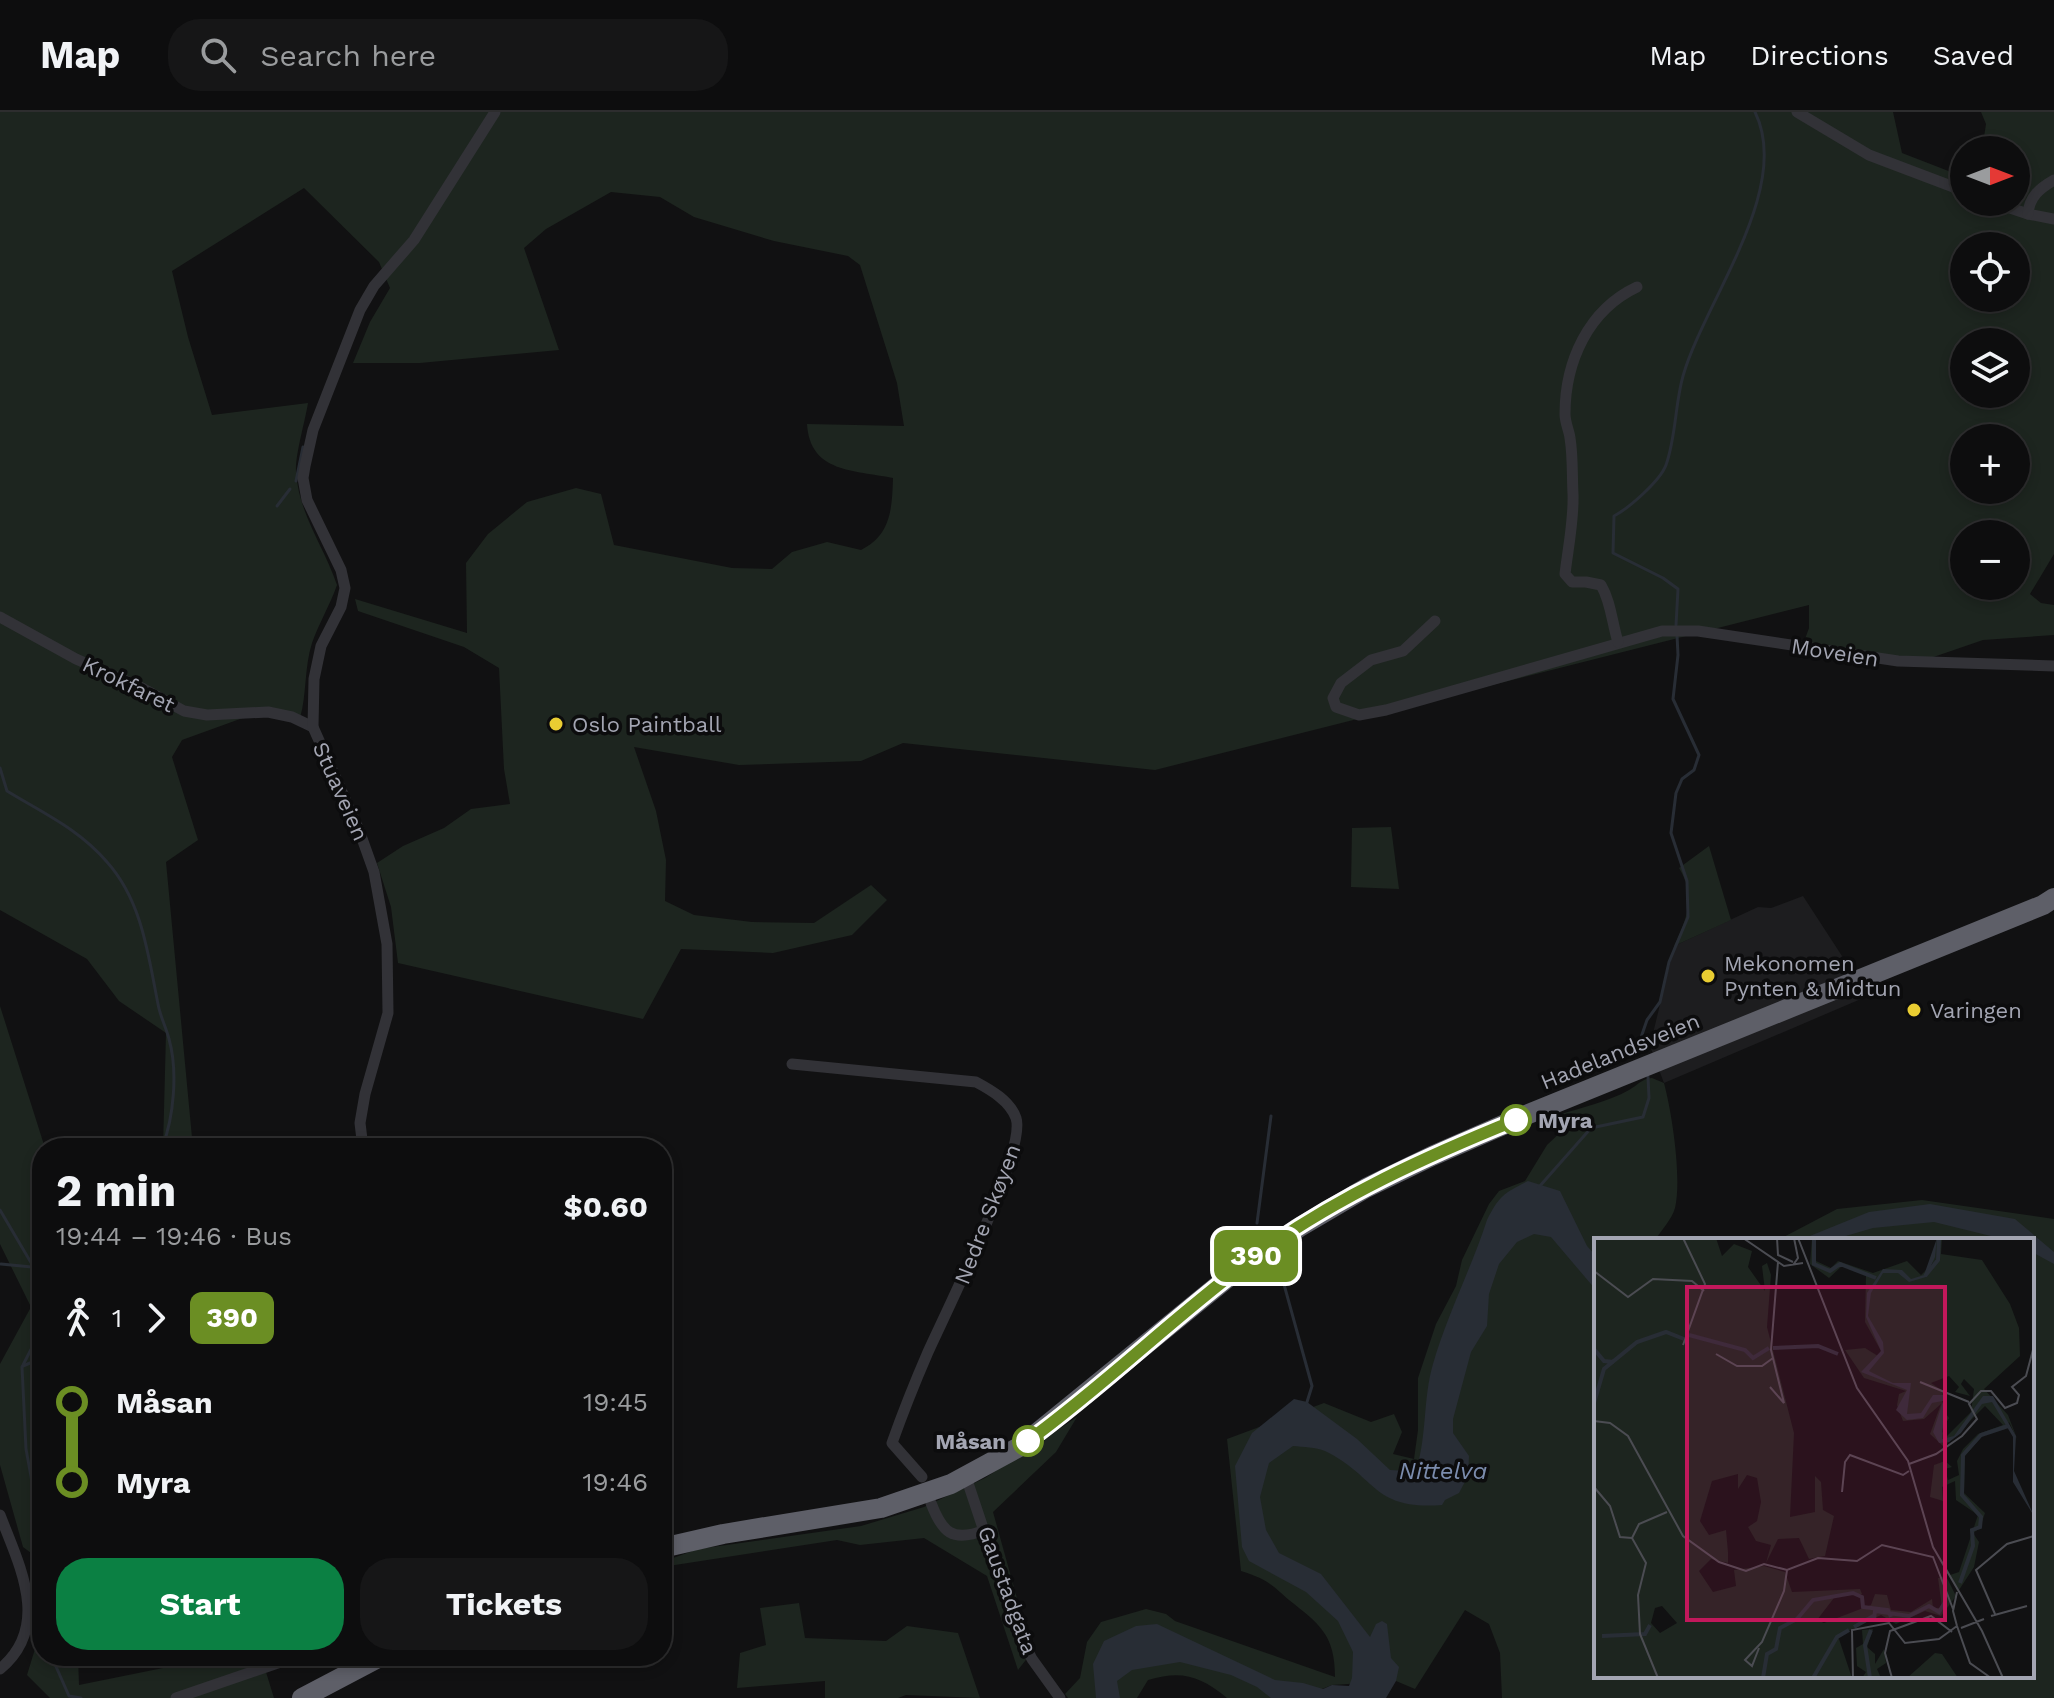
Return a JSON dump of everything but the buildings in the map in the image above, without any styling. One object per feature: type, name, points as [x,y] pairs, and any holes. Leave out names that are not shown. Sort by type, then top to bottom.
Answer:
[{"type":"highway","name":"Hadelandsveien","points":[[672,1546],[723,1534],[881,1508],[966,1477],[1009,1453],[1046,1427],[1264,1250],[1321,1213],[1385,1178],[1503,1125],[2050,902]]},
{"type":"highway","points":[[302,1698],[363,1666]]},
{"type":"street","name":"Stuaveien","points":[[361,1138],[361,1113],[388,1013],[389,978],[384,916],[369,857],[313,727],[314,679],[321,646],[341,607],[345,588],[341,570],[313,516],[304,489],[305,466],[313,430],[360,310],[374,286],[414,240],[495,112]]},
{"type":"street","points":[[1797,112],[1869,155],[1950,186]]},
{"type":"street","points":[[2030,204],[2039,190],[2054,180]]},
{"type":"street","points":[[2030,214],[2054,219]]},
{"type":"street","points":[[1618,642],[1610,617],[1609,599],[1601,585],[1572,582],[1565,574],[1573,499],[1570,439],[1564,417],[1570,374],[1583,336],[1620,295],[1637,287]]},
{"type":"street","name":"Krokfaret","points":[[0,617],[76,659],[142,688],[184,711],[207,715],[268,712],[292,717],[313,727]]},
{"type":"street","name":"Moveien","points":[[1435,621],[1403,651],[1371,660],[1341,683],[1333,698],[1336,707],[1359,715],[1386,710],[1662,631],[1698,631],[1898,661],[2054,666]]},
{"type":"street","name":"Nedre Skøyen","points":[[792,1064],[976,1082],[995,1092],[1016,1117],[1018,1135],[986,1222],[952,1304],[929,1349],[892,1443],[922,1477]]},
{"type":"street","name":"Gaustadgata","points":[[966,1477],[1021,1637],[1032,1659],[1060,1698]]},
{"type":"street","points":[[931,1503],[940,1524],[949,1533],[967,1535],[985,1530]]},
{"type":"street","points":[[0,1515],[27,1587],[29,1612],[22,1638],[13,1655],[0,1669]]},
{"type":"street","points":[[176,1698],[269,1666]]},
{"type":"shaded area","points":[[0,112],[1893,112],[1902,153],[1950,172],[1950,216],[2030,216],[2030,136],[1984,136],[1986,124],[1981,112],[2054,112],[2054,554],[2030,594],[2041,603],[2054,605],[2054,635],[1983,640],[1916,663],[1801,650],[1809,628],[1809,605],[1155,770],[903,743],[861,761],[739,765],[634,747],[656,811],[666,860],[665,901],[694,915],[752,922],[814,923],[871,885],[887,900],[852,935],[773,953],[681,949],[643,1019],[398,963],[391,907],[377,863],[403,846],[444,828],[471,809],[510,804],[504,769],[499,668],[464,647],[358,611],[355,599],[467,633],[466,563],[488,534],[527,502],[576,488],[601,494],[614,545],[732,568],[772,569],[792,552],[827,542],[861,550],[871,544],[879,537],[888,520],[893,478],[849,470],[825,461],[810,440],[807,424],[904,426],[897,383],[860,265],[848,256],[774,241],[694,217],[660,197],[611,192],[546,229],[524,248],[559,350],[420,363],[353,363],[370,322],[390,288],[379,262],[304,188],[172,271],[212,415],[308,403],[297,457],[298,488],[337,585],[312,643],[300,718],[251,715],[182,740],[172,757],[198,840],[166,862],[192,1138],[163,1138],[166,1033],[119,1001],[87,959],[0,910]]},
{"type":"shaded area","points":[[1391,827],[1399,889],[1351,887],[1352,828]]},
{"type":"shaded area","points":[[1709,846],[1731,920],[1674,946],[1688,907],[1687,888],[1679,868]]},
{"type":"shaded area","points":[[1803,896],[1868,996],[1664,1083],[1650,1046],[1674,946],[1758,907],[1771,908]]},
{"type":"shaded area","points":[[0,1006],[42,1138],[32,1138],[32,1554],[23,1547],[0,1465],[0,1364],[31,1307],[0,1244]]},
{"type":"shaded area","points":[[1652,1078],[1664,1083],[1677,1163],[1677,1195],[1669,1221],[1656,1238],[1594,1238],[1594,1678],[2034,1678],[2034,1238],[1782,1238],[1837,1209],[1922,1200],[2054,1219],[2054,1698],[1502,1698],[1500,1653],[1489,1624],[1465,1610],[1415,1689],[1396,1681],[1332,1685],[1299,1698],[1227,1698],[1199,1680],[1171,1676],[1148,1680],[1137,1698],[1068,1698],[1065,1694],[1080,1678],[1087,1642],[1101,1622],[1146,1609],[1335,1677],[1332,1650],[1317,1624],[1267,1582],[1241,1571],[1227,1439],[1324,1403],[1371,1422],[1394,1414],[1402,1432],[1393,1454],[1414,1459],[1418,1430],[1418,1378],[1436,1324],[1456,1286],[1462,1260],[1489,1204],[1499,1191],[1525,1181],[1547,1145],[1565,1128],[1559,1115],[1612,1098]]},
{"type":"shaded area","points":[[1077,1417],[1056,1452],[993,1512],[1032,1652],[1018,1670],[987,1576],[924,1538],[860,1545],[837,1540],[672,1565],[672,1558],[698,1549],[861,1526],[924,1507],[985,1478]]},
{"type":"shaded area","points":[[799,1603],[805,1638],[886,1641],[907,1626],[958,1633],[980,1698],[906,1695],[898,1698],[825,1698],[825,1681],[737,1688],[740,1653],[766,1645],[760,1608]]},
{"type":"shaded area","points":[[32,1659],[32,1666],[78,1666],[79,1685],[163,1668],[264,1666],[274,1698],[50,1698],[27,1675]]},
{"type":"water","name":"Nittelva","points":[[1528,1181],[1560,1191],[1587,1246],[1594,1254],[1594,1288],[1551,1237],[1534,1234],[1517,1242],[1499,1264],[1489,1294],[1487,1326],[1471,1352],[1453,1419],[1453,1433],[1469,1456],[1468,1476],[1459,1493],[1442,1505],[1401,1502],[1377,1490],[1356,1471],[1325,1451],[1293,1446],[1269,1463],[1260,1497],[1266,1530],[1279,1553],[1321,1574],[1370,1637],[1376,1624],[1382,1621],[1387,1624],[1391,1658],[1399,1667],[1396,1681],[1386,1698],[1271,1698],[1257,1687],[1231,1675],[1180,1662],[1132,1670],[1117,1681],[1120,1698],[1096,1698],[1093,1664],[1104,1641],[1136,1626],[1157,1624],[1275,1680],[1323,1689],[1332,1685],[1349,1686],[1353,1652],[1338,1621],[1306,1592],[1249,1561],[1242,1547],[1235,1466],[1252,1433],[1294,1399],[1307,1402],[1357,1439],[1390,1470],[1409,1471],[1417,1467],[1430,1377],[1439,1346],[1487,1220],[1499,1200]]},
{"type":"water","points":[[1930,1204],[2015,1219],[2054,1252],[2054,1264],[2034,1253],[2034,1238],[1999,1238],[1934,1222],[1873,1228],[1839,1238],[1805,1238],[1869,1212]]},
{"type":"waterway","points":[[1676,625],[1678,589],[1613,553],[1614,516],[1643,494],[1666,465],[1683,376],[1741,245],[1763,175],[1764,142],[1755,112]]},
{"type":"waterway","points":[[296,481],[303,447]]},
{"type":"waterway","points":[[277,506],[290,489]]},
{"type":"waterway","points":[[1637,1049],[1647,1020],[1660,1002],[1669,962],[1688,917],[1687,881],[1671,833],[1676,793],[1682,779],[1694,770],[1699,755],[1673,699],[1677,635]]},
{"type":"waterway","points":[[0,768],[7,791],[60,822],[96,850],[119,877],[136,911],[172,1052],[172,1108],[165,1138]]},
{"type":"waterway","points":[[1539,1187],[1591,1128],[1643,1117],[1649,1098],[1648,1077]]},
{"type":"waterway","points":[[1257,1223],[1271,1116]]},
{"type":"waterway","points":[[0,1210],[32,1264]]},
{"type":"waterway","points":[[1277,1259],[1312,1386],[1307,1402]]},
{"type":"waterway","points":[[1,1264],[32,1267]]},
{"type":"waterway","points":[[32,1348],[22,1367],[26,1449],[32,1482]]},
{"type":"waterway","points":[[23,1366],[32,1362]]},
{"type":"waterway","points":[[56,1666],[69,1696],[81,1698]]},
{"type":"bus line","name":"390","points":[[1028,1441],[1264,1250],[1385,1178],[1516,1120]]},
{"type":"place","name":"Oslo Paintball","points":[[556,724]]},
{"type":"place","name":"Mekonomen Pynten & Midtun","points":[[1708,976]]},
{"type":"place","name":"Varingen","points":[[1914,1010]]},
{"type":"place","name":"Myra","points":[[1516,1120]]},
{"type":"place","name":"Måsan","points":[[1028,1441]]}]
